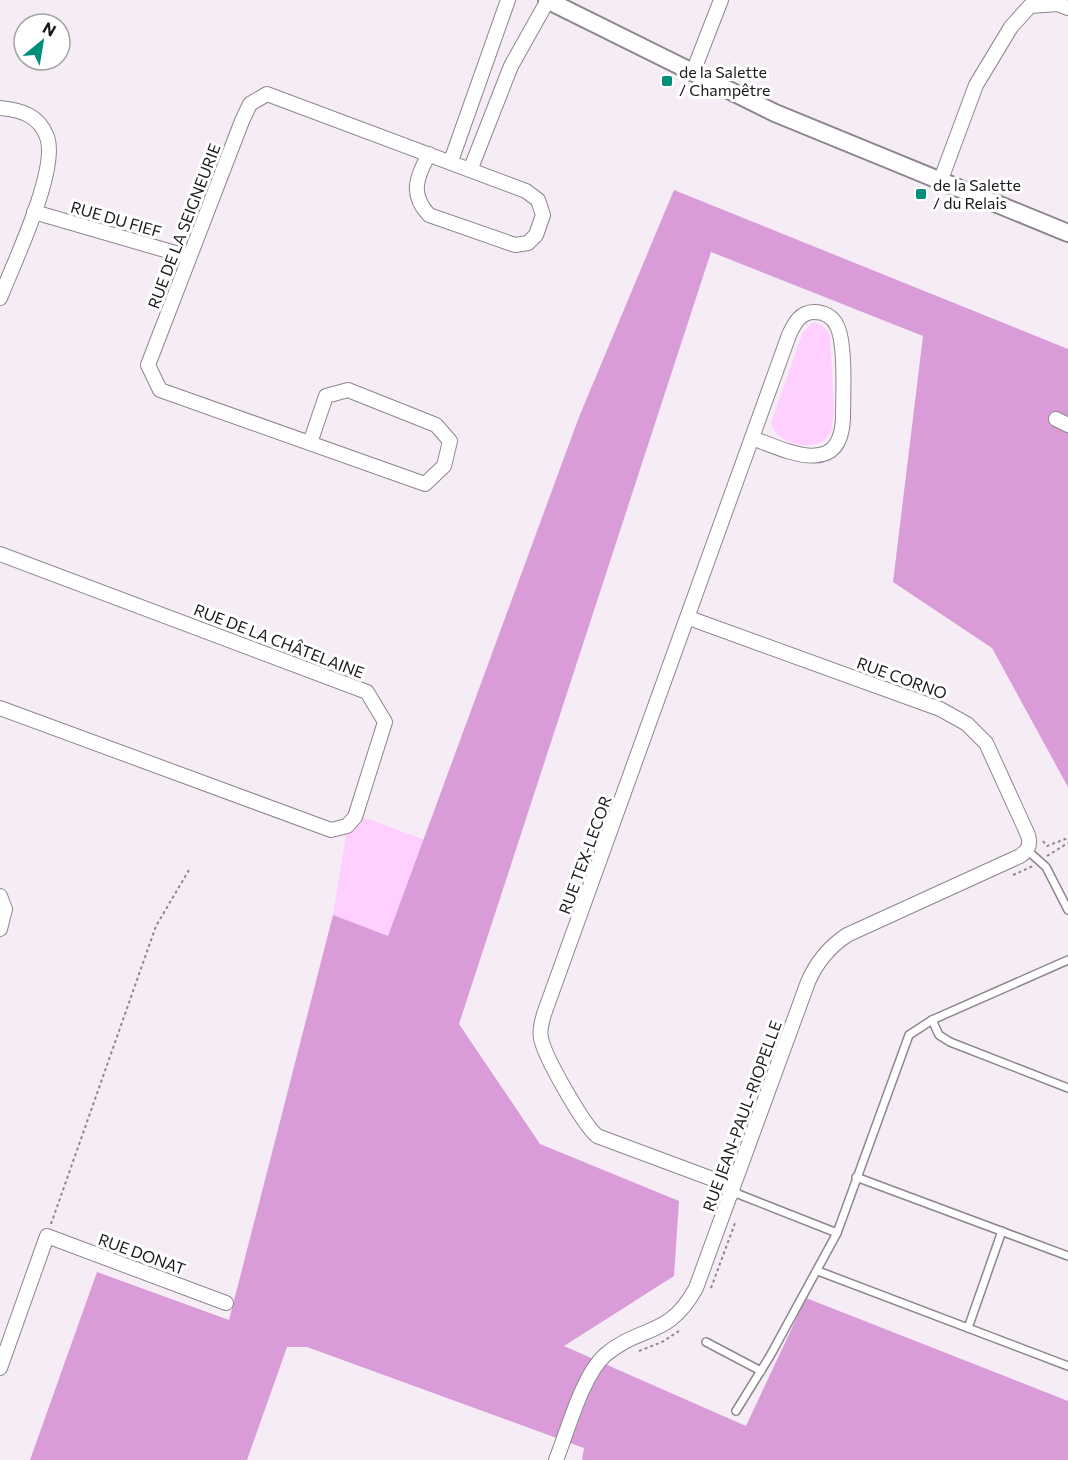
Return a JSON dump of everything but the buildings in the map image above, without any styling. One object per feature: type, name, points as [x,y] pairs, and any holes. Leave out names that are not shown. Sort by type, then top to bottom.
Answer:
[{"type":"street","points":[[451,161],[508,0]]},
{"type":"street","points":[[471,168],[511,66],[548,0],[775,113],[940,182],[1068,231]]},
{"type":"street","points":[[693,72],[721,0]]},
{"type":"street","points":[[940,182],[975,85],[1011,27],[1030,6],[1058,4],[1068,8]]},
{"type":"street","name":"RUE DE LA SEIGNEURIE","points":[[310,443],[326,396],[348,390],[436,425],[450,441],[444,466],[425,484],[160,390],[148,365],[250,104],[267,94],[471,168],[526,191],[538,200],[543,215],[537,235],[528,243],[515,245],[429,215],[419,205],[417,178],[429,154]]},
{"type":"street","points":[[0,108],[21,110],[38,121],[48,138],[50,159],[34,212],[0,298]]},
{"type":"street","name":"RUE DU FIEF","points":[[34,212],[189,257]]},
{"type":"street","name":"RUE TEX-LECOR","points":[[738,1195],[718,1181],[597,1136],[585,1124],[541,1038],[544,1014],[689,618],[752,438],[794,324],[802,315],[813,312],[833,319],[838,326],[841,342],[843,419],[837,441],[826,453],[810,457],[752,438]]},
{"type":"street","name":"RUE DE LA CHÂTELAINE","points":[[0,554],[367,693],[385,722],[355,817],[347,825],[331,830],[0,708]]},
{"type":"street","name":"RUE CORNO","points":[[689,618],[940,709],[967,724],[986,743],[1028,835],[1027,850]]},
{"type":"street","name":"RUE JEAN-PAUL-RIOPELLE","points":[[556,1460],[587,1382],[598,1363],[615,1348],[667,1324],[688,1302],[700,1280],[738,1195],[808,982],[825,952],[847,934],[1027,850]]},
{"type":"street","points":[[0,929],[5,912],[2,898]]},
{"type":"street","points":[[0,1368],[47,1236]]},
{"type":"street","name":"RUE DONAT","points":[[47,1236],[226,1303]]},
{"type":"lane","points":[[1027,850],[1041,860],[1068,910]]},
{"type":"lane","points":[[736,1411],[818,1271],[837,1233],[906,1040],[916,1028],[932,1020],[1068,960]]},
{"type":"lane","points":[[932,1020],[939,1035],[950,1042],[1068,1088]]},
{"type":"lane","points":[[856,1177],[1068,1256]]},
{"type":"lane","points":[[738,1195],[837,1233]]},
{"type":"lane","points":[[968,1328],[1002,1231]]},
{"type":"lane","points":[[818,1271],[1068,1366]]},
{"type":"lane","points":[[706,1342],[761,1371]]},
{"type":"path","points":[[1043,841],[1047,846],[1068,838]]},
{"type":"path","points":[[1008,877],[1068,843]]},
{"type":"path","points":[[47,1236],[156,926],[189,870]]},
{"type":"path","points":[[710,1291],[738,1195]]},
{"type":"path","points":[[629,1354],[662,1342],[686,1325]]},
{"type":"shaded area","points":[[674,190],[1068,349],[1068,787],[992,648],[893,582],[923,336],[711,252],[459,1024],[540,1144],[679,1201],[674,1276],[564,1346],[746,1426],[806,1298],[1068,1401],[1068,1460],[582,1460],[584,1448],[307,1347],[287,1347],[247,1460],[30,1460],[97,1272],[229,1320],[333,915],[388,936],[579,417]]},
{"type":"shaded area","points":[[813,322],[822,325],[830,335],[834,412],[831,431],[825,440],[802,445],[786,441],[774,430],[771,423],[803,332]]},
{"type":"shaded area","points":[[360,816],[425,840],[388,937],[333,915],[347,829]]},
{"type":"place","name":"de la Salette / Champêtre","points":[[667,81]]},
{"type":"place","name":"de la Salette / du Relais","points":[[921,194]]}]
